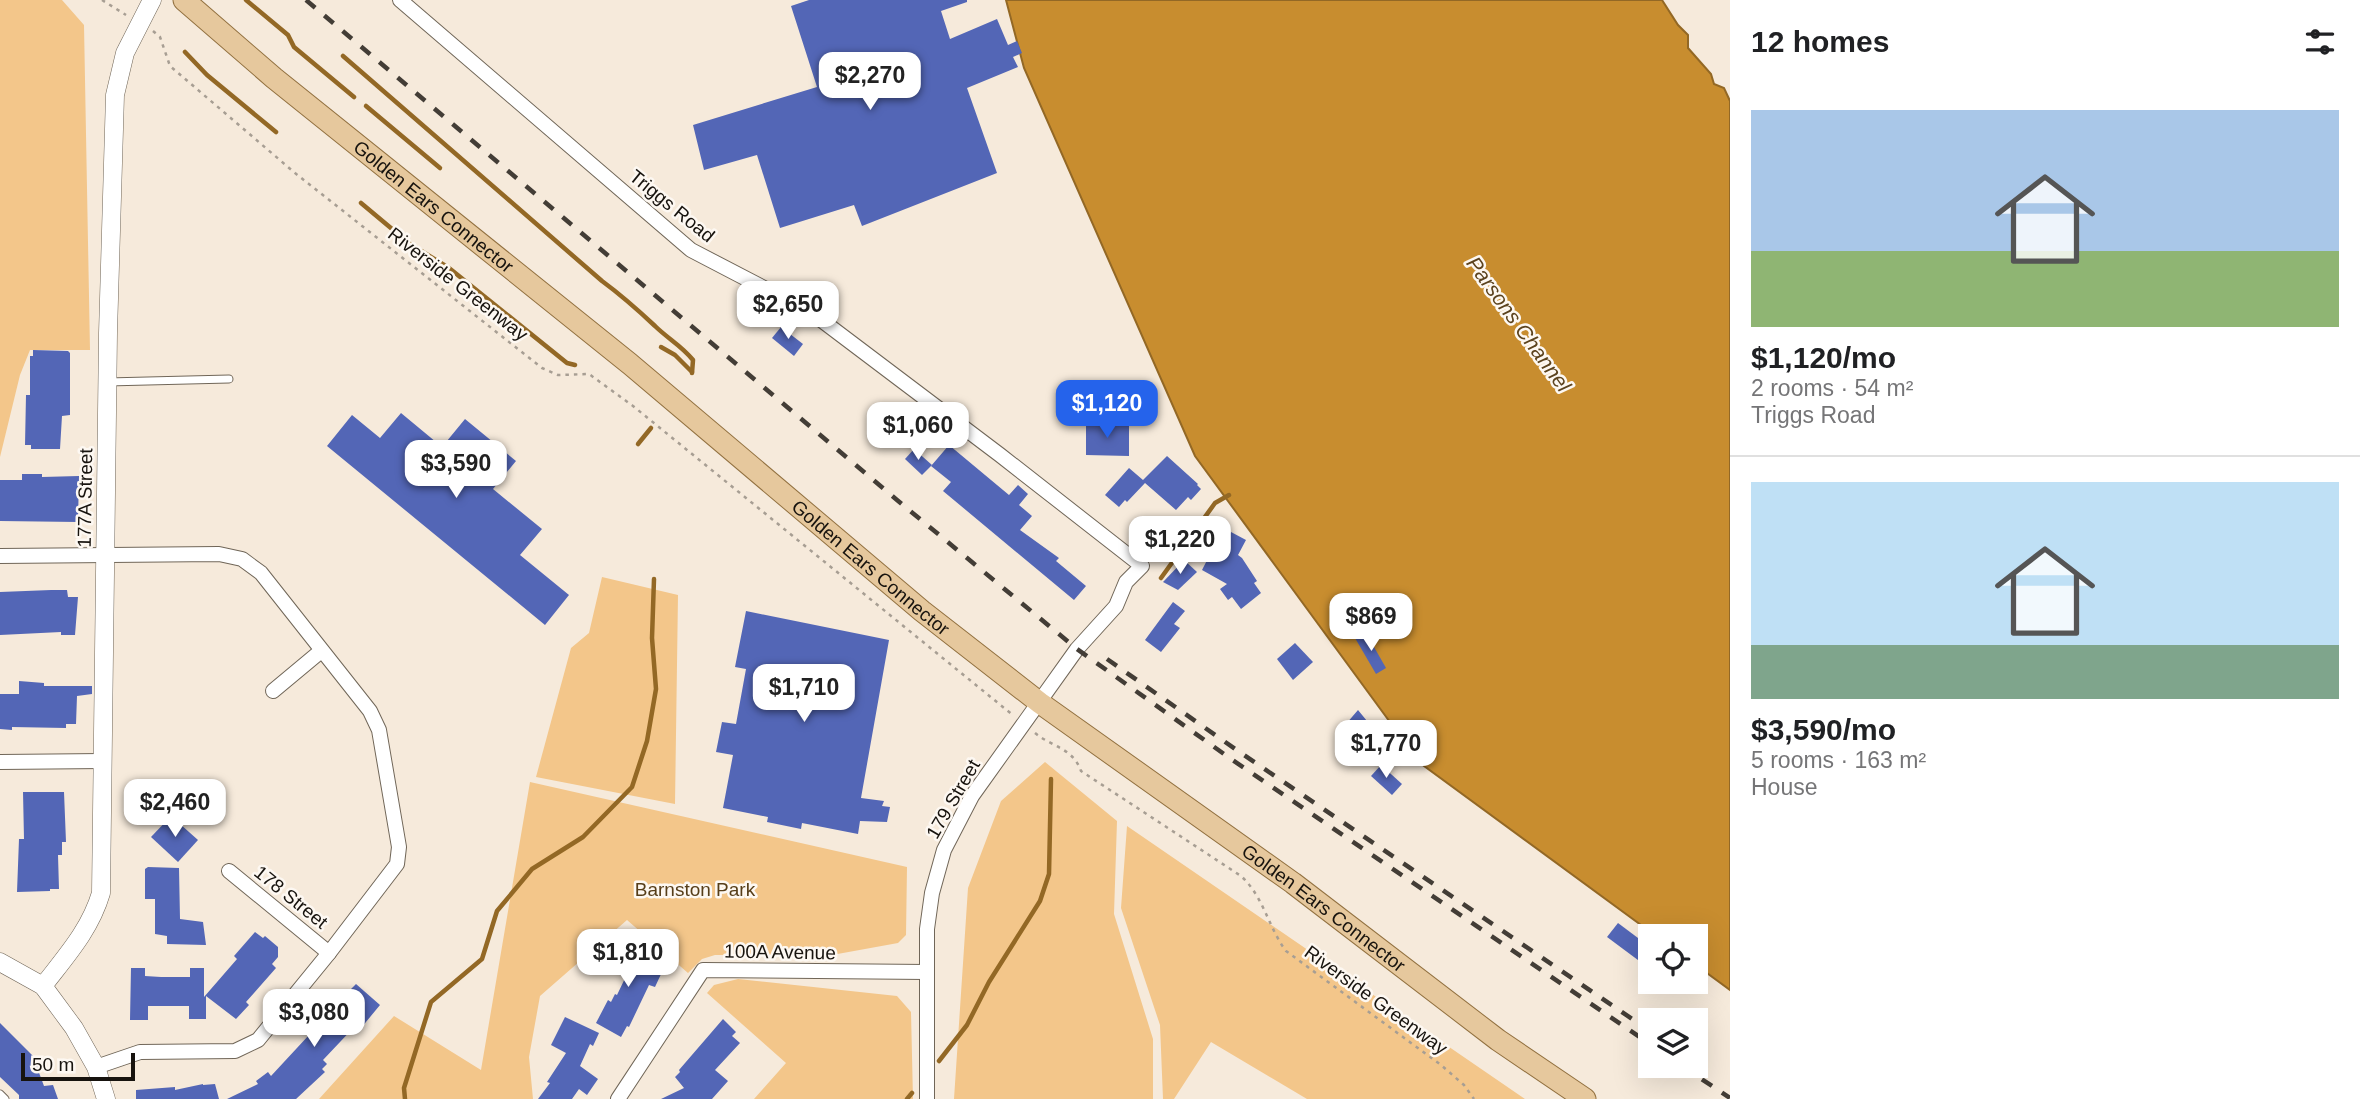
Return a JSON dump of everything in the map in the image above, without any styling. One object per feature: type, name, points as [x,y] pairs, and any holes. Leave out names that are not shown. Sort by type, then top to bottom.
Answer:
[{"type":"main road","name":"Golden Ears Connector","points":[[184,0],[274,78],[630,364],[922,611],[1040,703],[1293,883],[1498,1040],[1585,1099]]},
{"type":"street","name":"177A Street","points":[[43,986],[85,932],[101,894],[107,382],[115,95],[125,53],[152,0]]},
{"type":"street","name":"Triggs Road","points":[[400,0],[691,250],[812,313],[1142,566]]},
{"type":"street","points":[[0,556],[219,554],[242,559],[261,573],[370,711],[377,724],[399,848],[397,864],[330,953],[258,1040],[234,1051],[140,1052],[96,1067]]},
{"type":"street","name":"179 Street","points":[[927,1099],[926,929],[944,850],[972,796],[1083,642],[1116,606],[1126,582],[1142,566]]},
{"type":"street","points":[[273,691],[321,650]]},
{"type":"street","points":[[0,762],[103,761]]},
{"type":"street","name":"178 Street","points":[[229,871],[330,953]]},
{"type":"street","points":[[0,962],[43,986],[74,1028],[96,1067],[106,1099]]},
{"type":"street","name":"100A Avenue","points":[[618,1099],[703,970],[927,972]]},
{"type":"lane","points":[[107,382],[229,379]]},
{"type":"lane","points":[[0,1094],[5,1099]]},
{"type":"path","points":[[102,0],[117,9]]},
{"type":"path","name":"Riverside Greenway","points":[[158,35],[170,66],[317,191],[542,368],[558,375],[589,374],[634,406],[1008,711]]},
{"type":"path","name":"Riverside Greenway","points":[[1043,740],[1067,750],[1081,771],[1241,876],[1255,890],[1277,938],[1286,951],[1441,1066],[1464,1085],[1474,1099]]},
{"type":"green space","points":[[0,0],[62,0],[84,25],[90,350],[30,350],[20,375],[0,457]]},
{"type":"green space","points":[[602,577],[678,595],[675,804],[536,777],[571,648],[589,633]]},
{"type":"green space","points":[[1045,762],[1117,821],[1114,914],[1153,1039],[1153,1099],[954,1099],[968,888],[1001,801]]},
{"type":"green space","name":"Barnston Park","points":[[530,782],[907,867],[906,935],[898,943],[832,955],[715,955],[702,959],[688,973],[627,920],[540,996],[529,1057],[533,1099],[319,1099],[394,1016],[481,1070]]},
{"type":"green space","points":[[1127,826],[1525,1099],[1307,1099],[1211,1042],[1174,1099],[1163,1099],[1160,1025],[1121,908]]},
{"type":"green space","points":[[738,979],[897,996],[911,1012],[913,1099],[754,1099],[786,1063],[707,993],[714,985]]},
{"type":"water","name":"Parsons Channel","points":[[1006,0],[1662,0],[1688,35],[1688,48],[1711,74],[1714,84],[1724,88],[1730,101],[1730,990],[1708,974],[1708,924],[1640,924],[1420,763],[1195,456],[1024,68]]},
{"type":"building","points":[[809,0],[967,0],[941,11],[950,39],[997,19],[1008,45],[1017,41],[1022,53],[1013,57],[1018,67],[967,88],[997,173],[862,226],[854,205],[780,228],[757,155],[704,170],[693,125],[817,87],[791,6]]},
{"type":"building","points":[[781,327],[803,344],[794,356],[772,338]]},
{"type":"building","points":[[33,350],[70,353],[70,415],[62,416],[60,449],[31,449],[31,445],[25,445],[26,395],[30,395],[30,356],[33,356]]},
{"type":"building","points":[[401,413],[442,447],[465,419],[516,461],[493,489],[542,529],[520,555],[569,595],[545,625],[327,446],[352,415],[380,438]]},
{"type":"building","points":[[1086,425],[1129,426],[1129,456],[1086,455]]},
{"type":"building","points":[[949,445],[1009,495],[1018,485],[1028,494],[1019,505],[1032,516],[1020,530],[1059,558],[1056,561],[1086,586],[1074,600],[943,491],[951,482],[931,466]]},
{"type":"building","points":[[914,449],[932,465],[922,475],[905,459]]},
{"type":"building","points":[[1167,456],[1201,489],[1191,500],[1188,497],[1176,510],[1145,483],[1119,507],[1105,495],[1129,468],[1143,480]]},
{"type":"building","points":[[22,474],[42,474],[42,477],[79,476],[78,522],[0,521],[0,480],[22,480]]},
{"type":"building","points":[[1231,532],[1246,540],[1238,555],[1257,581],[1254,583],[1261,593],[1241,609],[1232,597],[1228,600],[1220,589],[1227,584],[1202,570],[1220,535],[1227,538]]},
{"type":"building","points":[[1184,560],[1197,572],[1178,590],[1163,582]]},
{"type":"building","points":[[67,590],[68,597],[78,597],[75,635],[61,635],[61,632],[0,635],[0,592]]},
{"type":"building","points":[[1173,602],[1185,611],[1174,624],[1180,628],[1161,652],[1145,640]]},
{"type":"building","points":[[746,611],[889,640],[861,798],[884,801],[882,806],[890,807],[887,822],[860,821],[858,834],[802,823],[801,829],[767,822],[768,817],[723,808],[733,755],[716,752],[722,722],[736,724],[746,669],[735,667]]},
{"type":"building","points":[[1366,633],[1386,668],[1376,674],[1355,638]]},
{"type":"building","points":[[1295,643],[1313,662],[1293,680],[1277,659]]},
{"type":"building","points":[[19,681],[44,683],[44,686],[92,686],[92,694],[77,696],[76,724],[66,724],[66,728],[0,729],[0,694],[19,694]]},
{"type":"building","points":[[1358,710],[1385,743],[1367,763],[1346,743],[1350,739],[1346,735],[1352,729],[1346,724]]},
{"type":"building","points":[[1381,765],[1402,784],[1392,795],[1371,776]]},
{"type":"building","points":[[23,792],[64,792],[66,842],[62,842],[62,855],[58,855],[59,889],[17,892],[19,839],[24,839]]},
{"type":"building","points":[[171,816],[198,840],[178,862],[151,837]]},
{"type":"building","points":[[179,868],[180,919],[203,922],[206,945],[167,944],[167,936],[155,934],[155,899],[145,899],[145,869]]},
{"type":"building","points":[[1618,923],[1638,938],[1638,960],[1607,937]]},
{"type":"building","points":[[623,930],[640,945],[627,958],[612,940]]},
{"type":"building","points":[[255,932],[263,938],[265,936],[278,947],[278,957],[272,964],[276,968],[246,1002],[249,1005],[236,1019],[206,996],[206,1019],[189,1019],[189,1006],[148,1006],[148,1020],[130,1020],[131,968],[145,968],[145,976],[190,977],[190,968],[204,968],[204,997],[237,959],[234,956]]},
{"type":"building","points":[[629,956],[662,972],[655,987],[649,985],[629,1027],[627,1026],[621,1037],[596,1023],[608,1000],[611,1002],[615,994],[617,995],[629,970],[623,967]]},
{"type":"building","points":[[356,984],[380,1005],[361,1028],[357,1024],[323,1060],[327,1064],[322,1069],[325,1072],[296,1099],[227,1099],[258,1084],[256,1081],[268,1072],[271,1076],[309,1035],[306,1032],[317,1020],[318,1022],[344,993]]},
{"type":"building","points":[[565,1017],[599,1033],[593,1046],[590,1044],[580,1066],[598,1079],[587,1095],[579,1089],[572,1099],[538,1099],[566,1053],[551,1045]]},
{"type":"building","points":[[723,1019],[736,1032],[732,1036],[740,1043],[715,1070],[728,1081],[712,1099],[661,1099],[684,1088],[675,1077]]},
{"type":"building","points":[[0,1023],[42,1065],[38,1070],[44,1086],[53,1085],[58,1099],[19,1099],[19,1095],[0,1077]]},
{"type":"building","points":[[215,1084],[219,1099],[136,1099],[136,1090],[175,1087],[175,1090]]},
{"type":"waterway","points":[[246,0],[288,35],[294,47],[354,97]]},
{"type":"waterway","points":[[185,52],[207,75],[276,132]]},
{"type":"waterway","points":[[343,56],[684,350],[693,360],[692,373]]},
{"type":"waterway","points":[[366,106],[440,168]]},
{"type":"waterway","points":[[361,203],[410,244],[449,268],[567,363],[575,365]]},
{"type":"waterway","points":[[661,347],[675,355],[692,372]]},
{"type":"waterway","points":[[638,444],[651,428]]},
{"type":"waterway","points":[[1161,578],[1215,503],[1229,495]]},
{"type":"waterway","points":[[405,1099],[404,1088],[431,1002],[482,959],[497,911],[532,869],[583,837],[632,787],[647,741],[656,689],[652,638],[654,579]]},
{"type":"waterway","points":[[939,1061],[967,1025],[989,982],[1040,901],[1049,874],[1051,779]]},
{"type":"waterway","points":[[907,1099],[912,1093]]},
{"type":"railway","points":[[306,0],[1077,649],[1231,759],[1638,1036]]},
{"type":"railway","points":[[1107,659],[1638,1023]]},
{"type":"railway","points":[[1700,1078],[1730,1098]]}]
